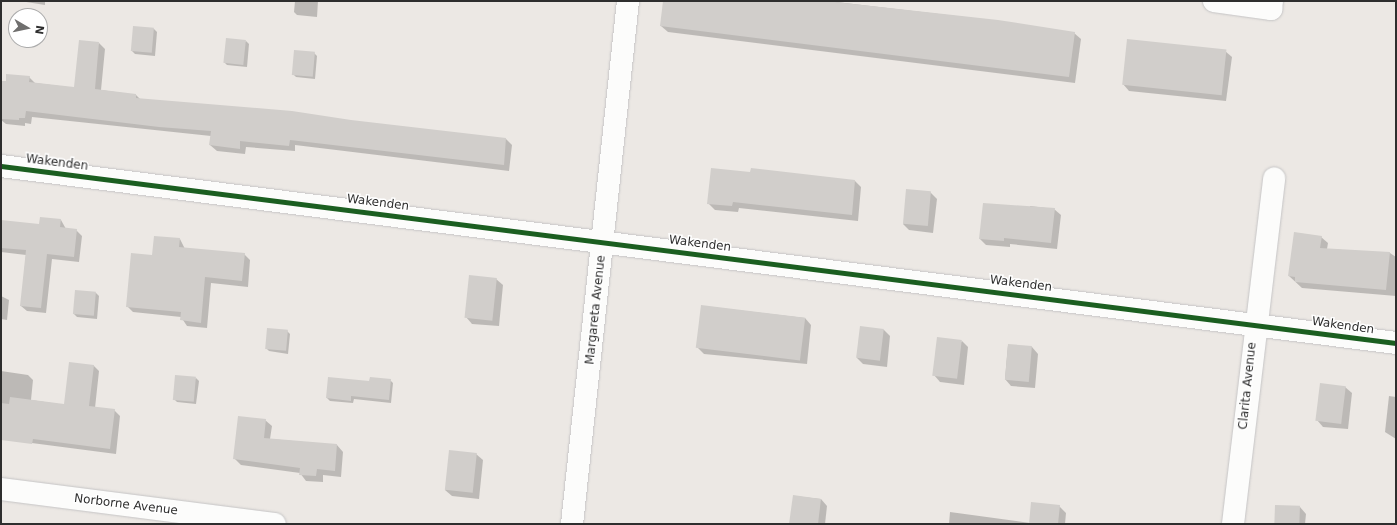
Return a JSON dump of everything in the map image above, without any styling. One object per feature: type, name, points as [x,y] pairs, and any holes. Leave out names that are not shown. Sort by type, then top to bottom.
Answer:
[{"type":"street","name":"Margareta Avenue","points":[[572,524],[604,242],[628,1]]},
{"type":"street","points":[[1214,1],[1272,5]]},
{"type":"street","name":"Wakenden","points":[[1,166],[1396,343]]},
{"type":"street","name":"Clarita Avenue","points":[[1233,524],[1255,324],[1274,178]]},
{"type":"street","name":"Norborne Avenue","points":[[1,489],[275,524]]},
{"type":"building","points":[[663,1],[826,1],[998,20],[1075,32],[1069,77],[660,26]]},
{"type":"building","points":[[133,26],[154,28],[152,53],[131,51]]},
{"type":"building","points":[[226,38],[246,40],[243,65],[223,63]]},
{"type":"building","points":[[1127,39],[1226,49],[1222,95],[1122,85]]},
{"type":"building","points":[[79,40],[99,42],[95,89],[136,94],[136,98],[292,111],[351,120],[506,138],[504,165],[290,140],[289,146],[240,141],[240,149],[209,145],[211,131],[159,127],[26,111],[25,118],[19,118],[19,120],[1,119],[2,81],[6,81],[6,74],[30,76],[29,82],[74,87]]},
{"type":"building","points":[[294,50],[315,52],[313,77],[292,75]]},
{"type":"building","points":[[711,168],[750,172],[751,168],[855,180],[852,215],[733,202],[732,206],[707,204]]},
{"type":"building","points":[[906,189],[931,191],[928,226],[903,224]]},
{"type":"building","points":[[983,203],[1055,208],[1051,243],[1004,238],[1004,241],[979,239]]},
{"type":"building","points":[[40,217],[61,219],[60,227],[77,229],[74,257],[47,254],[41,308],[20,306],[26,250],[1,248],[1,220],[39,224]]},
{"type":"building","points":[[1294,232],[1322,236],[1320,248],[1390,252],[1386,290],[1295,282],[1295,277],[1288,276]]},
{"type":"building","points":[[154,236],[180,238],[179,247],[245,253],[242,281],[205,277],[201,323],[180,320],[181,312],[126,307],[131,253],[152,255]]},
{"type":"building","points":[[469,275],[497,278],[492,321],[465,318]]},
{"type":"building","points":[[75,290],[96,292],[94,316],[73,314]]},
{"type":"building","points":[[701,305],[805,318],[800,360],[696,348]]},
{"type":"building","points":[[860,326],[884,329],[880,361],[856,358]]},
{"type":"building","points":[[267,328],[288,330],[286,351],[265,349]]},
{"type":"building","points":[[937,337],[962,340],[957,379],[932,376]]},
{"type":"building","points":[[1008,344],[1032,346],[1029,382],[1005,380]]},
{"type":"building","points":[[69,362],[94,365],[89,406],[115,409],[110,449],[33,439],[32,444],[1,440],[1,403],[9,404],[10,397],[64,404]]},
{"type":"building","points":[[175,375],[196,377],[194,402],[173,400]]},
{"type":"building","points":[[328,377],[369,381],[370,377],[391,379],[389,400],[351,396],[351,401],[326,398]]},
{"type":"building","points":[[1320,383],[1346,386],[1341,424],[1315,421]]},
{"type":"building","points":[[238,416],[266,419],[264,438],[337,444],[335,471],[317,469],[316,476],[299,475],[300,468],[233,459]]},
{"type":"building","points":[[449,450],[477,453],[473,493],[445,490]]},
{"type":"building","points":[[793,495],[821,499],[818,524],[789,524]]},
{"type":"building","points":[[1031,502],[1060,505],[1058,524],[1029,524]]},
{"type":"building","points":[[1275,505],[1300,506],[1299,524],[1274,524]]},
{"type":"cycle path","points":[[1,166],[1396,343]]}]
